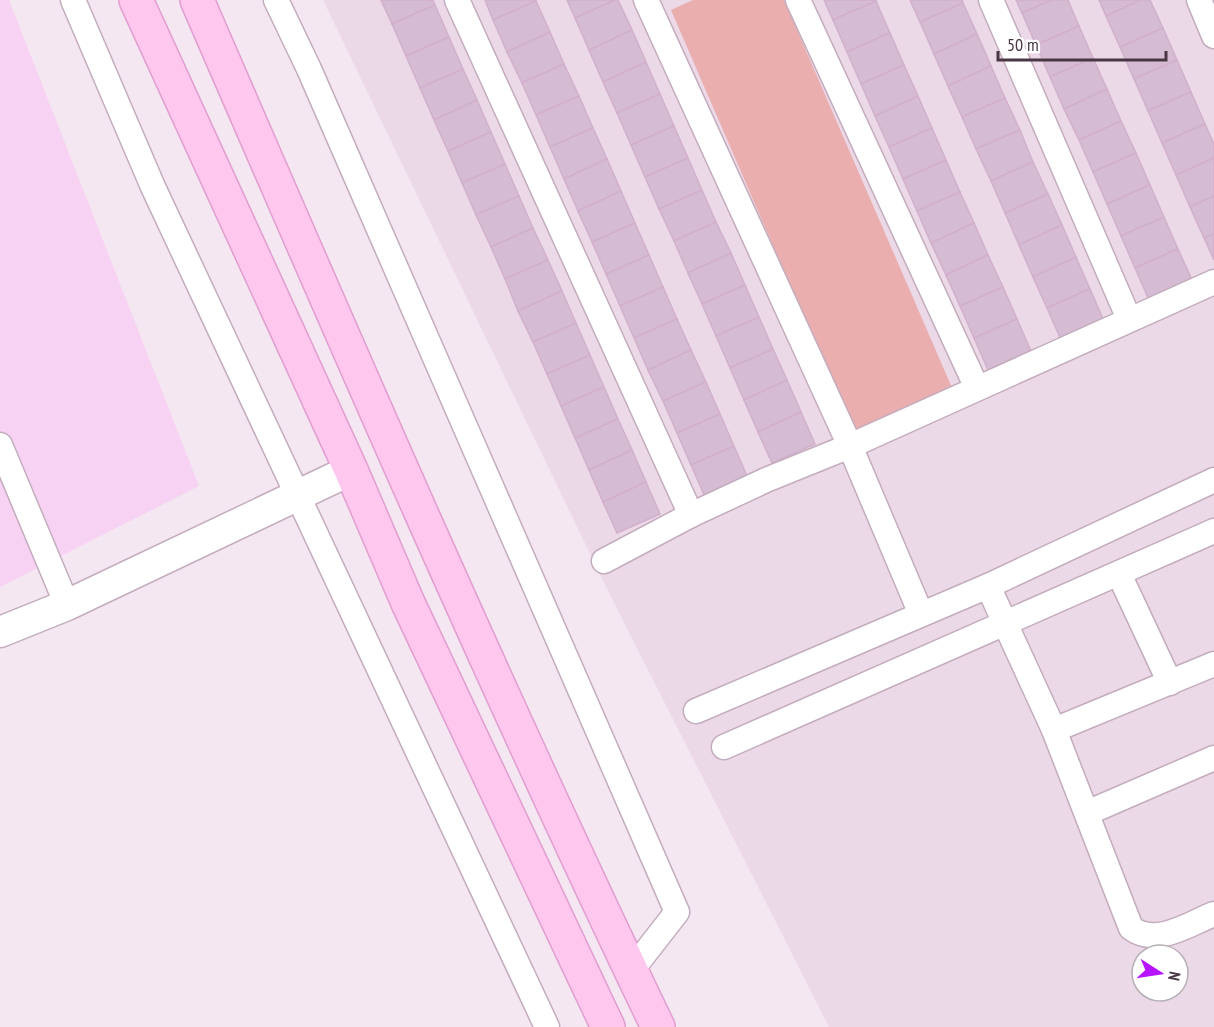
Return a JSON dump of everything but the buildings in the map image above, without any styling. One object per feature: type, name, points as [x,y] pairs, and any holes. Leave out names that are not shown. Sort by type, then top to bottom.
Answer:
[{"type":"main road","points":[[136,0],[351,470],[408,603],[608,1027]]},
{"type":"main road","points":[[197,0],[392,449],[544,786],[658,1027]]},
{"type":"street","points":[[73,0],[153,187],[547,1027]]},
{"type":"street","points":[[276,0],[309,69],[677,912],[631,971]]},
{"type":"street","points":[[457,0],[691,515]]},
{"type":"street","points":[[647,0],[850,446],[921,614]]},
{"type":"street","points":[[798,0],[977,388]]},
{"type":"street","points":[[991,0],[1129,320]]},
{"type":"street","points":[[1199,0],[1214,36]]},
{"type":"street","points":[[604,561],[691,515],[766,480],[850,446],[1214,282]]},
{"type":"street","points":[[0,445],[67,605]]},
{"type":"street","points":[[0,632],[67,605],[351,470]]},
{"type":"street","points":[[696,711],[988,586],[1214,480]]},
{"type":"street","points":[[724,747],[1214,531]]},
{"type":"street","points":[[1119,574],[1170,682]]},
{"type":"street","points":[[988,586],[1054,730],[1131,928],[1140,935],[1161,936],[1214,914]]},
{"type":"street","points":[[1054,730],[1214,664]]},
{"type":"street","points":[[1087,813],[1211,767]]},
{"type":"shaded area","points":[[0,0],[9,0],[199,486],[0,587]]},
{"type":"shaded area","points":[[323,0],[1214,0],[1214,1027],[829,1027],[606,587]]},
{"type":"shaded area","points":[[693,0],[784,0],[953,390],[854,433],[671,10]]}]
